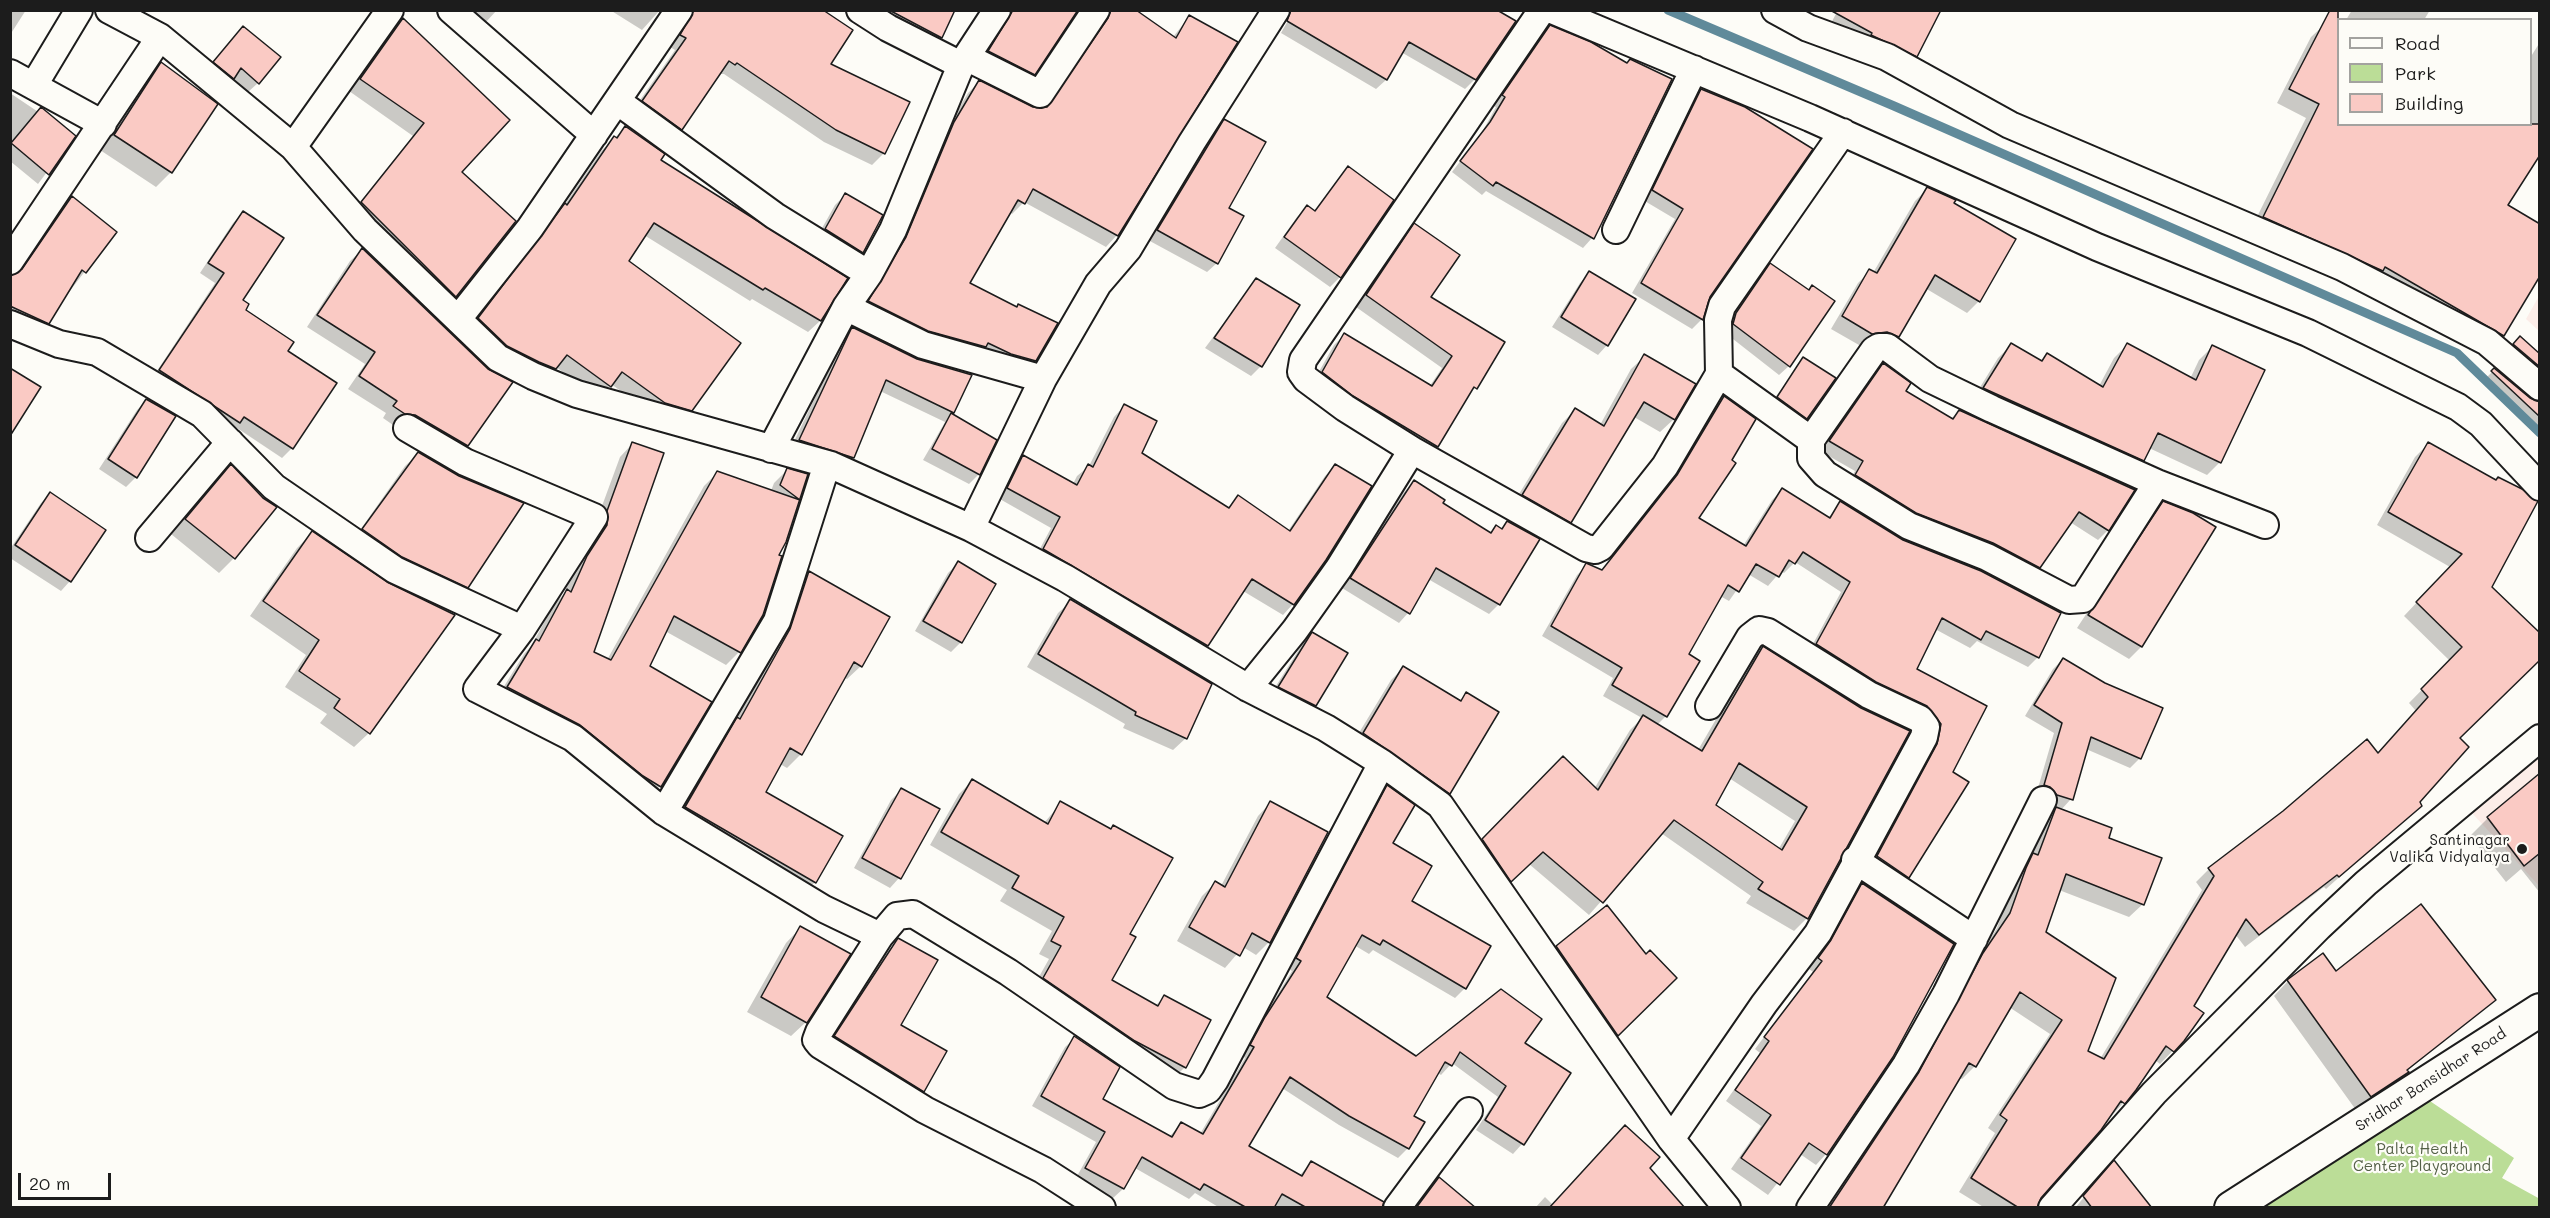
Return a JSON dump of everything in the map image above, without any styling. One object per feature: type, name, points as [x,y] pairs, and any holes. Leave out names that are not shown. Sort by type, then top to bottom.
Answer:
[{"type":"street","points":[[34,86],[79,10]]},
{"type":"street","points":[[109,10],[160,37],[293,147],[365,230],[498,358],[533,376],[577,394],[827,464],[971,528],[1065,578],[1248,688],[1326,728],[1382,763],[1440,805],[1671,1138],[1726,1208]]},
{"type":"street","points":[[293,147],[390,10]]},
{"type":"street","points":[[451,10],[594,135]]},
{"type":"street","points":[[458,319],[530,228],[679,10]]},
{"type":"street","points":[[860,10],[964,61],[1040,93],[1096,10]]},
{"type":"street","points":[[771,449],[846,307],[869,274],[893,230],[964,61],[997,10]]},
{"type":"street","points":[[971,528],[1043,379],[1098,284],[1128,249],[1192,142],[1276,10]]},
{"type":"street","points":[[1542,10],[1303,360],[1301,372],[1306,379],[1345,408],[1412,450],[1586,548],[1594,550],[1601,547],[1665,466],[1719,374],[1718,320],[1722,306],[1843,132]]},
{"type":"street","points":[[1552,10],[1843,132],[2097,247],[2308,333],[2458,407],[2481,424],[2540,486]]},
{"type":"street","points":[[1775,10],[1808,28],[1887,57],[2010,125],[2342,267],[2487,342],[2540,387]]},
{"type":"street","points":[[10,261],[160,37]]},
{"type":"street","points":[[1616,230],[1694,69]]},
{"type":"street","points":[[10,73],[103,124]]},
{"type":"street","points":[[617,101],[775,216],[869,274]]},
{"type":"street","points":[[846,307],[923,345],[1043,379]]},
{"type":"street","points":[[10,324],[59,344],[97,352],[202,414],[274,487],[395,570],[522,629]]},
{"type":"street","points":[[2157,483],[2083,599],[2069,600],[1987,557],[1891,516],[1825,474],[1811,458],[1811,440],[1874,350],[1887,347],[1930,379],[2157,483],[2265,525]]},
{"type":"street","points":[[1719,374],[1811,440]]},
{"type":"street","points":[[407,428],[465,462],[594,517],[522,629],[477,689],[573,738],[664,812],[824,909],[880,936]]},
{"type":"street","points":[[149,538],[230,442]]},
{"type":"street","points":[[1248,688],[1295,630],[1339,568],[1412,450]]},
{"type":"street","points":[[664,812],[777,621],[827,464]]},
{"type":"street","points":[[1671,1138],[1764,1004],[1818,933],[1855,860],[1924,737],[1926,727],[1920,718],[1869,695],[1768,632],[1759,630],[1750,637],[1709,706]]},
{"type":"street","points":[[2052,1208],[2154,1093],[2319,927],[2366,883],[2540,738]]},
{"type":"street","points":[[1102,1208],[1043,1170],[925,1110],[820,1045],[816,1040],[819,1032],[880,936],[897,916],[906,912],[913,914],[1008,972],[1174,1086],[1199,1094],[1208,1090],[1382,763]]},
{"type":"street","points":[[1810,1208],[1906,1065],[1946,994],[2043,800]]},
{"type":"street","points":[[1855,860],[1974,939]]},
{"type":"street","name":"Sridhar Bansidhar Road","points":[[2231,1208],[2540,1010]]},
{"type":"street","points":[[1397,1208],[1469,1111]]},
{"type":"shaded area","points":[[2539,296],[2539,331],[2526,319]]},
{"type":"shaded area","name":"Santinagar Valika Vidyalaya","points":[[2539,751],[2539,886],[2471,812]]},
{"type":"green space","name":"Palta Health Center Playground","points":[[2424,1097],[2514,1158],[2502,1178],[2540,1199],[2539,1208],[2245,1208]]},
{"type":"building","points":[[694,10],[823,10],[853,30],[831,64],[910,102],[885,154],[836,130],[737,63],[735,65],[729,61],[682,130],[642,101],[686,38],[680,35]]},
{"type":"building","points":[[889,10],[955,10],[942,38]]},
{"type":"building","points":[[1013,10],[1078,10],[1035,75],[988,51]]},
{"type":"building","points":[[1111,10],[1136,10],[1176,38],[1189,15],[1238,42],[1118,236],[1033,189],[1025,204],[1018,200],[970,283],[1017,307],[1018,304],[1058,323],[1036,361],[1011,354],[988,343],[986,347],[928,331],[868,301],[906,237],[954,122],[979,80],[1033,107],[1047,107],[1108,18]]},
{"type":"building","points":[[1291,10],[1497,10],[1516,21],[1476,80],[1409,42],[1387,80],[1287,21]]},
{"type":"building","points":[[1830,10],[1941,10],[1917,57],[1871,35],[1872,33]]},
{"type":"building","points":[[2330,10],[2338,10],[2337,126],[2532,126],[2532,124],[2540,124],[2540,155],[2508,205],[2540,224],[2540,276],[2504,336],[2385,267],[2383,271],[2263,217],[2319,104],[2289,89]]},
{"type":"building","points":[[403,18],[510,120],[462,172],[516,221],[456,297],[361,202],[424,123],[360,79]]},
{"type":"building","points":[[1550,25],[1591,42],[1627,63],[1630,59],[1672,79],[1594,239],[1496,182],[1493,186],[1460,161],[1490,122],[1505,97],[1502,95]]},
{"type":"building","points":[[243,26],[281,57],[259,84],[241,68],[234,79],[213,62]]},
{"type":"building","points":[[161,62],[218,104],[172,173],[114,135]]},
{"type":"building","points":[[1701,89],[1745,107],[1813,149],[1710,297],[1703,320],[1641,283],[1683,209],[1652,190]]},
{"type":"building","points":[[41,107],[76,136],[49,175],[11,143]]},
{"type":"building","points":[[1224,119],[1266,142],[1229,208],[1244,216],[1218,264],[1157,230]]},
{"type":"building","points":[[625,126],[665,154],[661,160],[848,278],[821,321],[765,288],[763,290],[654,223],[629,261],[741,343],[692,411],[665,403],[622,372],[611,387],[567,355],[556,369],[539,362],[507,346],[478,318],[565,203],[567,205],[614,136],[617,138]]},
{"type":"building","points":[[1348,166],[1394,200],[1341,278],[1284,237],[1307,205],[1315,211]]},
{"type":"building","points":[[1927,187],[1956,200],[1954,203],[2016,239],[1980,302],[1935,275],[1899,337],[1887,332],[1872,334],[1842,316],[1869,269],[1877,273]]},
{"type":"building","points":[[845,193],[883,215],[863,253],[825,229]]},
{"type":"building","points":[[72,196],[117,232],[86,273],[82,270],[49,324],[10,306],[10,276],[22,269]]},
{"type":"building","points":[[243,211],[284,238],[243,300],[249,304],[246,310],[294,342],[288,351],[337,383],[293,449],[244,417],[240,423],[159,370],[224,273],[208,263]]},
{"type":"building","points":[[1414,223],[1460,255],[1431,297],[1505,342],[1477,389],[1474,387],[1438,447],[1353,396],[1322,372],[1344,333],[1432,386],[1452,356],[1366,295]]},
{"type":"building","points":[[362,248],[488,369],[513,382],[468,446],[415,415],[405,414],[393,406],[397,401],[359,376],[375,352],[317,315]]},
{"type":"building","points":[[1770,263],[1809,290],[1812,285],[1835,301],[1790,367],[1733,324],[1736,313]]},
{"type":"building","points":[[1589,271],[1636,299],[1608,346],[1561,317]]},
{"type":"building","points":[[1256,278],[1300,305],[1262,367],[1214,338]]},
{"type":"building","points":[[852,327],[917,359],[972,375],[954,413],[886,380],[854,458],[799,440]]},
{"type":"building","points":[[2520,336],[2540,354],[2540,367],[2513,344]]},
{"type":"building","points":[[2011,343],[2042,361],[2047,353],[2103,387],[2127,343],[2196,380],[2212,345],[2265,370],[2221,463],[2158,433],[2144,461],[1983,388]]},
{"type":"building","points":[[1644,354],[1696,384],[1675,420],[1644,402],[1571,523],[1522,495],[1575,408],[1604,426]]},
{"type":"building","points":[[1803,357],[1836,378],[1807,419],[1777,397]]},
{"type":"building","points":[[1883,363],[1911,383],[1906,391],[1953,419],[1959,410],[2135,490],[2109,531],[2079,512],[2040,568],[1993,543],[1916,513],[1855,475],[1863,461],[1829,441]]},
{"type":"building","points":[[10,368],[41,387],[10,436]]},
{"type":"building","points":[[2494,368],[2530,398],[2540,402],[2540,417],[2491,371]]},
{"type":"building","points":[[1724,396],[1756,419],[1732,460],[1736,463],[1699,518],[1746,546],[1782,488],[1830,518],[1840,501],[1903,540],[1981,571],[2061,613],[2039,658],[1986,631],[1981,640],[1942,618],[1917,669],[1987,706],[1953,772],[1969,782],[1909,878],[1877,856],[1937,744],[1941,724],[1927,706],[1876,682],[1816,644],[1850,582],[1803,552],[1795,564],[1789,560],[1779,577],[1756,564],[1739,592],[1728,585],[1689,654],[1700,661],[1667,717],[1612,685],[1622,668],[1551,626],[1586,563],[1602,570],[1677,475]]},
{"type":"building","points":[[146,399],[176,416],[137,478],[108,459]]},
{"type":"building","points":[[1124,404],[1157,421],[1142,453],[1229,508],[1238,495],[1290,531],[1335,464],[1372,486],[1326,560],[1294,605],[1252,579],[1208,646],[1043,549],[1060,517],[1007,488],[1023,455],[1077,485],[1088,464],[1093,467]]},
{"type":"building","points":[[951,413],[997,440],[980,475],[932,449]]},
{"type":"building","points":[[632,442],[664,453],[594,652],[611,660],[717,471],[800,500],[786,542],[779,555],[782,556],[763,615],[741,653],[674,616],[650,666],[712,702],[661,787],[643,776],[580,725],[507,687],[536,639],[539,641],[567,589],[571,592],[587,556],[607,525],[607,511]]},
{"type":"building","points":[[2428,442],[2496,480],[2498,477],[2522,489],[2538,501],[2492,587],[2540,633],[2540,660],[2460,738],[2469,747],[2420,802],[2422,806],[2339,877],[2337,875],[2259,935],[2246,919],[2194,1006],[2204,1013],[2184,1041],[2174,1052],[2166,1046],[2125,1104],[2121,1101],[2101,1130],[2041,1198],[2037,1208],[2019,1208],[1971,1178],[2007,1120],[2000,1115],[2062,1020],[2020,992],[1976,1067],[1969,1063],[1883,1208],[1829,1208],[1919,1072],[1983,953],[2010,913],[2026,868],[2033,853],[2038,855],[2056,807],[2112,828],[2109,838],[2162,858],[2144,905],[2066,874],[2046,932],[2116,978],[2088,1051],[2104,1059],[2214,876],[2208,868],[2283,811],[2367,739],[2378,753],[2428,697],[2421,689],[2462,647],[2416,602],[2462,554],[2388,512]]},
{"type":"building","points":[[418,452],[459,476],[524,503],[468,588],[402,557],[362,529]]},
{"type":"building","points":[[231,464],[263,498],[277,507],[235,559],[185,519]]},
{"type":"building","points":[[787,468],[808,474],[800,500],[780,485]]},
{"type":"building","points":[[1414,480],[1445,500],[1443,503],[1491,533],[1496,525],[1502,529],[1507,521],[1540,539],[1500,605],[1436,568],[1410,614],[1350,578]]},
{"type":"building","points":[[50,492],[106,530],[71,582],[15,545]]},
{"type":"building","points":[[2163,501],[2193,513],[2216,527],[2142,647],[2088,615]]},
{"type":"building","points":[[312,531],[387,582],[455,615],[370,734],[334,708],[340,699],[299,671],[319,640],[263,601]]},
{"type":"building","points":[[958,561],[996,584],[962,643],[923,621]]},
{"type":"building","points":[[809,571],[890,617],[862,667],[854,662],[802,755],[790,748],[766,792],[843,836],[816,883],[685,807],[737,717],[740,719],[790,629]]},
{"type":"building","points":[[1070,599],[1212,684],[1187,739],[1135,715],[1136,712],[1038,654]]},
{"type":"building","points":[[1312,632],[1348,653],[1316,706],[1278,687]]},
{"type":"building","points":[[1763,646],[1861,708],[1910,731],[1808,919],[1758,889],[1763,882],[1674,820],[1603,903],[1543,852],[1511,882],[1482,839],[1563,756],[1598,790],[1643,715],[1702,751]],"holes":[[[1739,763],[1807,807],[1782,850],[1716,805]]]},
{"type":"building","points":[[2063,658],[2105,683],[2163,708],[2141,759],[2091,737],[2073,800],[2057,795],[2050,787],[2044,785],[2062,723],[2034,705]]},
{"type":"building","points":[[1403,666],[1461,701],[1466,692],[1499,712],[1450,794],[1363,733]]},
{"type":"building","points":[[2540,773],[2540,853],[2524,866],[2487,817]]},
{"type":"building","points":[[972,779],[1048,824],[1060,801],[1111,829],[1113,825],[1173,858],[1130,934],[1136,937],[1112,980],[1158,1006],[1164,995],[1211,1020],[1186,1068],[1135,1041],[1043,978],[1061,946],[1051,941],[1064,917],[1012,888],[1019,876],[941,832]]},
{"type":"building","points":[[1387,785],[1415,805],[1393,843],[1432,866],[1412,901],[1491,946],[1466,989],[1383,940],[1380,945],[1362,935],[1327,997],[1416,1056],[1501,989],[1542,1019],[1525,1043],[1571,1073],[1524,1145],[1485,1120],[1506,1086],[1460,1052],[1452,1066],[1445,1062],[1414,1116],[1425,1122],[1409,1149],[1349,1116],[1290,1077],[1249,1146],[1302,1176],[1311,1161],[1384,1202],[1382,1208],[1307,1208],[1282,1194],[1274,1208],[1247,1208],[1204,1184],[1200,1190],[1142,1157],[1124,1189],[1085,1168],[1105,1132],[1041,1096],[1074,1036],[1120,1067],[1103,1099],[1172,1137],[1181,1122],[1203,1134],[1254,1047],[1250,1045],[1265,1017],[1301,961],[1296,958]]},
{"type":"building","points":[[901,788],[940,809],[901,879],[862,858]]},
{"type":"building","points":[[1270,801],[1328,832],[1270,943],[1252,933],[1240,956],[1189,927],[1215,881],[1225,887]]},
{"type":"building","points":[[1862,883],[1954,944],[1893,1057],[1827,1155],[1809,1143],[1780,1185],[1741,1158],[1771,1115],[1735,1090],[1769,1041],[1764,1037],[1822,961],[1818,958],[1831,940]]},
{"type":"building","points":[[2421,904],[2496,1000],[2407,1070],[2409,1072],[2371,1097],[2287,980],[2323,953],[2336,971]]},
{"type":"building","points":[[1607,905],[1646,954],[1650,950],[1677,978],[1618,1036],[1556,946]]},
{"type":"building","points":[[800,926],[851,954],[807,1023],[761,997]]},
{"type":"building","points":[[898,938],[938,960],[901,1025],[947,1051],[924,1092],[834,1036]]},
{"type":"building","points":[[1625,1125],[1660,1157],[1650,1168],[1685,1208],[1549,1208]]},
{"type":"building","points":[[2114,1160],[2152,1208],[2092,1208],[2083,1196]]},
{"type":"building","points":[[1439,1177],[1476,1208],[1416,1208]]},
{"type":"waterway","points":[[1668,10],[1894,106],[2457,353],[2540,433]]},
{"type":"place","name":"Santinagar Valika Vidyalaya","points":[[2522,849]]}]
